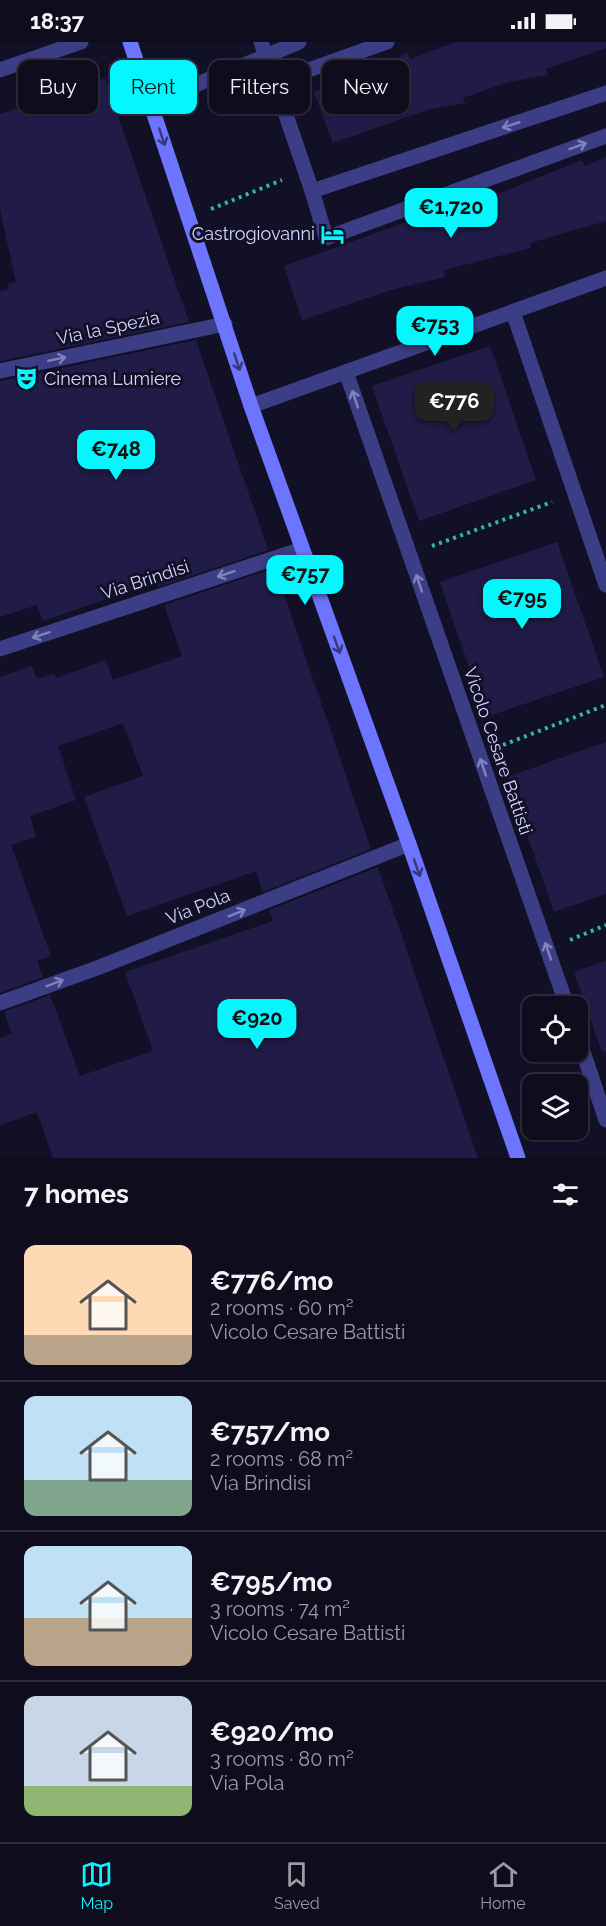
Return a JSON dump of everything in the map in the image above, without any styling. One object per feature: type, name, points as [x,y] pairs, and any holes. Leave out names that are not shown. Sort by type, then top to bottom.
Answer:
[{"type":"main road","points":[[130,42],[136,60]]},
{"type":"main road","points":[[154,114],[251,405],[409,844],[518,1158]]},
{"type":"street","points":[[0,70],[81,42]]},
{"type":"street","points":[[197,81],[263,49],[299,42]]},
{"type":"street","points":[[310,70],[387,42]]},
{"type":"street","points":[[312,191],[606,93]]},
{"type":"street","points":[[286,114],[326,238],[606,135]]},
{"type":"street","points":[[251,405],[606,278]]},
{"type":"street","points":[[513,312],[606,585]]},
{"type":"street","name":"Via la Spezia","points":[[0,371],[225,324]]},
{"type":"street","name":"Vicolo Cesare Battisti","points":[[346,372],[563,996]]},
{"type":"street","name":"Via Brindisi","points":[[0,649],[302,549]]},
{"type":"street","name":"Via Pola","points":[[0,1003],[97,968],[409,844]]},
{"type":"street","points":[[586,1062],[606,1120]]},
{"type":"path","points":[[189,218],[305,171]]},
{"type":"path","points":[[409,554],[575,494]]},
{"type":"path","points":[[479,754],[606,705]]},
{"type":"path","points":[[547,949],[606,926]]},
{"type":"building","points":[[456,42],[606,42],[606,48],[546,69],[548,75],[508,82],[463,98],[465,103],[427,110],[333,143],[322,114],[409,114],[409,60],[394,60],[408,52],[410,59]]},
{"type":"building","points":[[105,78],[110,93],[110,114],[117,114],[189,322],[0,361],[0,291],[9,289],[8,283],[16,282],[0,209],[0,114],[18,108],[18,114],[98,114],[98,80]]},
{"type":"building","points":[[322,89],[322,113],[314,92]]},
{"type":"building","points":[[606,157],[606,221],[530,243],[531,248],[444,270],[445,277],[391,290],[302,320],[284,266],[409,221],[411,224],[495,190],[496,195],[582,160],[585,166]]},
{"type":"building","points":[[196,340],[268,550],[158,587],[156,582],[43,621],[37,605],[0,617],[0,381]]},
{"type":"building","points":[[490,346],[536,480],[419,521],[372,386]]},
{"type":"building","points":[[557,542],[604,677],[486,717],[440,582]]},
{"type":"building","points":[[275,568],[371,849],[263,892],[256,871],[127,916],[84,797],[143,776],[123,723],[58,746],[76,800],[30,816],[36,837],[11,845],[51,956],[37,961],[43,977],[0,993],[0,677],[32,666],[37,679],[54,673],[56,678],[106,660],[113,680],[182,656],[164,605]]},
{"type":"building","points":[[606,742],[606,894],[554,912],[507,777]]},
{"type":"building","points":[[378,867],[478,1158],[53,1158],[37,1112],[0,1125],[0,1038],[12,1034],[4,1012],[50,995],[80,1076],[153,1051],[125,972],[273,921],[269,910]]},
{"type":"building","points":[[606,961],[606,1051],[602,1052],[588,1012],[588,996],[582,996],[574,972]]},
{"type":"place","name":"Castrogiovanni","points":[[333,234]]},
{"type":"place","name":"Cinema Lumiere","points":[[26,379]]}]
